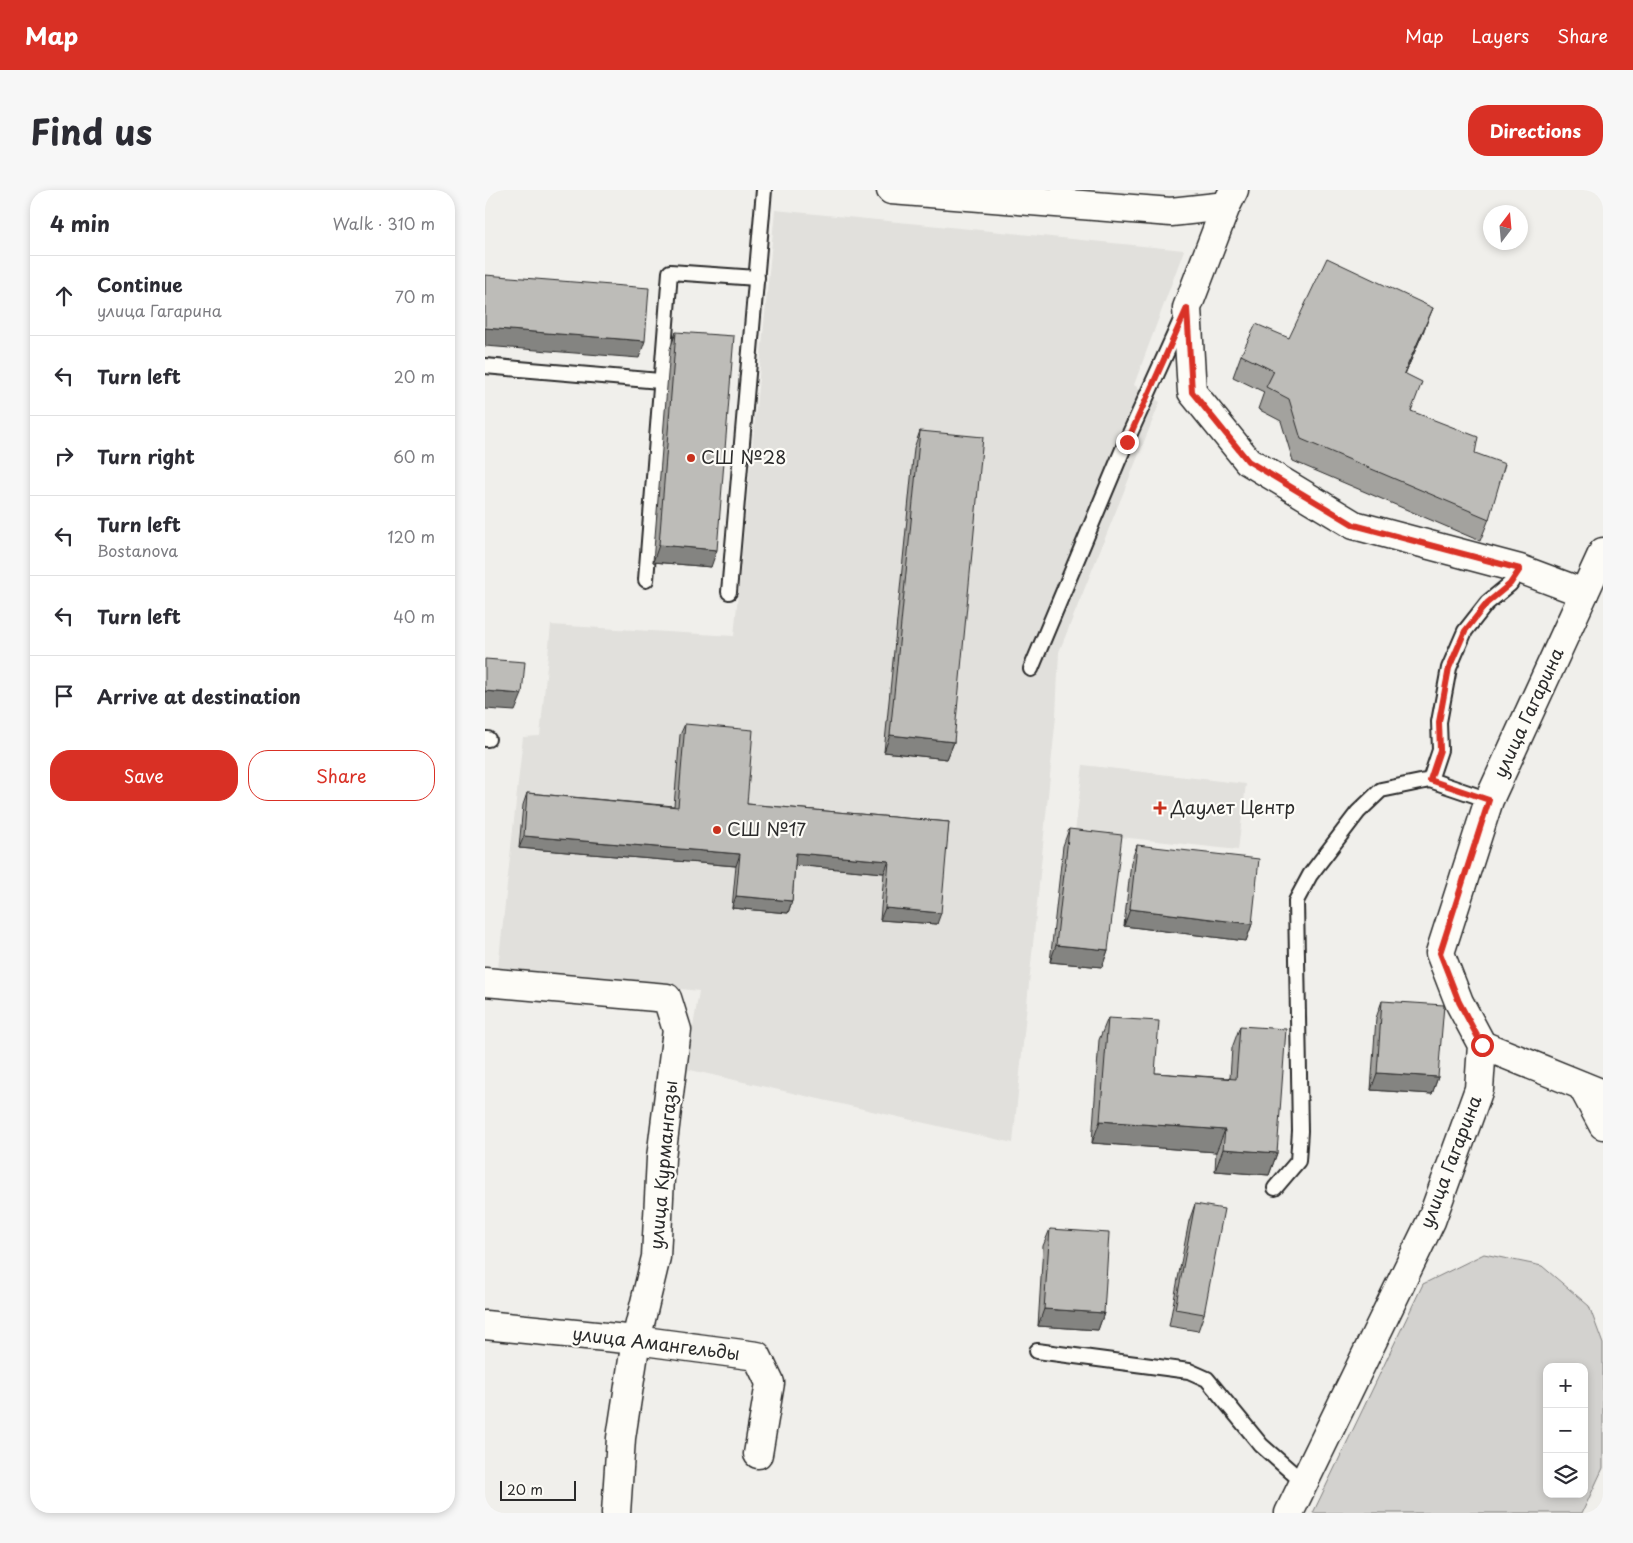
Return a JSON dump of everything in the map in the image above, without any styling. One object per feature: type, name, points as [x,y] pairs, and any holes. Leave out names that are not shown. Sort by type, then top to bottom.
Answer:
[{"type":"street","points":[[891,190],[1171,212],[1230,198]]},
{"type":"street","points":[[1230,198],[1187,308],[1192,392],[1248,461],[1354,525],[1520,569],[1584,593]]},
{"type":"street","name":"улица Гагарина","points":[[1289,1513],[1431,1221],[1479,1089],[1482,1045],[1459,1002],[1440,953],[1489,800],[1603,552]]},
{"type":"street","name":"улица Курмангазы","points":[[485,982],[667,998],[677,1030],[661,1158],[656,1257],[636,1340],[621,1438],[616,1513]]},
{"type":"street","points":[[1482,1045],[1593,1090],[1603,1125]]},
{"type":"street","name":"улица Амангельды","points":[[485,1325],[636,1340],[757,1356],[770,1383],[758,1454]]},
{"type":"lane","points":[[729,592],[764,190]]},
{"type":"lane","points":[[646,580],[660,381],[670,272],[757,278]]},
{"type":"lane","points":[[1031,669],[1127,442],[1187,308]]},
{"type":"lane","points":[[485,366],[660,381]]},
{"type":"lane","points":[[1430,780],[1440,750],[1439,722],[1449,668],[1465,631],[1487,603],[1510,584],[1520,569]]},
{"type":"lane","points":[[1275,1188],[1298,1161],[1300,1131],[1297,901],[1310,875],[1358,812],[1381,790],[1430,780],[1489,800]]},
{"type":"lane","points":[[1037,1351],[1189,1371],[1207,1379],[1261,1445],[1304,1483]]},
{"type":"shaded area","points":[[775,210],[1184,250],[1134,385],[1160,402],[1059,652],[1056,716],[1013,1143],[686,1069],[699,991],[498,968],[523,737],[540,736],[551,625],[734,636]]},
{"type":"shaded area","name":"Даулет Центр","points":[[1083,765],[1246,784],[1238,850],[1075,832]]},
{"type":"shaded area","points":[[1484,1254],[1542,1266],[1589,1306],[1603,1344],[1603,1468],[1582,1513],[1313,1513],[1423,1284]]},
{"type":"building","points":[[1327,258],[1433,308],[1404,373],[1422,382],[1411,411],[1478,437],[1475,453],[1505,464],[1489,519],[1301,439],[1289,399],[1266,387],[1274,371],[1241,355],[1256,324],[1289,338]]},
{"type":"building","points":[[485,275],[649,288],[645,341],[485,328]]},
{"type":"building","name":"СШ №28","points":[[676,332],[734,336],[717,550],[659,545]]},
{"type":"building","points":[[920,431],[983,437],[954,742],[890,735]]},
{"type":"building","points":[[485,659],[525,662],[522,694],[485,691]]},
{"type":"building","name":"СШ №17","points":[[685,724],[753,730],[747,804],[949,822],[941,913],[885,908],[889,861],[796,853],[792,901],[736,896],[740,854],[524,836],[527,793],[678,807]]},
{"type":"building","points":[[1069,829],[1122,835],[1108,950],[1056,945]]},
{"type":"building","points":[[1137,845],[1259,859],[1252,924],[1130,909]]},
{"type":"building","points":[[1382,1001],[1444,1005],[1438,1077],[1377,1073]]},
{"type":"building","points":[[1108,1018],[1159,1021],[1155,1073],[1236,1079],[1240,1026],[1286,1029],[1277,1153],[1223,1149],[1225,1130],[1100,1121]]},
{"type":"building","points":[[1195,1204],[1224,1209],[1204,1314],[1175,1309]]},
{"type":"building","points":[[1050,1229],[1109,1233],[1104,1313],[1044,1309]]},
{"type":"place","name":"СШ №28","points":[[691,458]]},
{"type":"place","name":"Даулет Центр","points":[[1160,808]]},
{"type":"place","name":"СШ №17","points":[[717,830]]},
{"type":"route","points":[[1127,442],[1187,308],[1192,392],[1248,461],[1354,525],[1520,569],[1510,584],[1487,603],[1465,631],[1449,668],[1439,722],[1440,750],[1430,780],[1489,800],[1440,953],[1459,1002],[1482,1045]]}]
